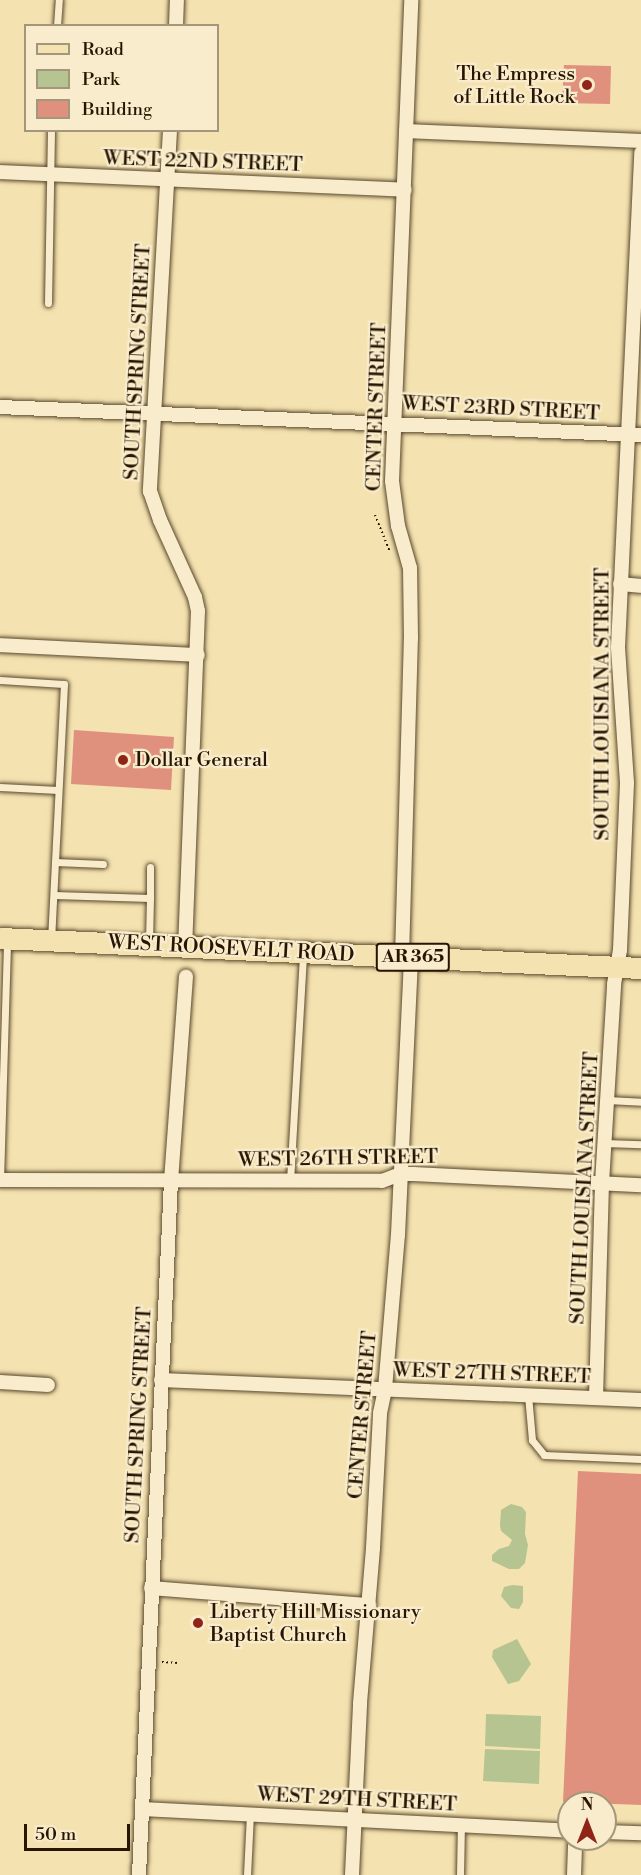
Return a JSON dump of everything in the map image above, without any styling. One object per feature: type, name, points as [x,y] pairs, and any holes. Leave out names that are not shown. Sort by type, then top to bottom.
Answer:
[{"type":"main road","name":"WEST ROOSEVELT ROAD","points":[[3,938],[641,968]]},
{"type":"street","points":[[176,24],[177,0]]},
{"type":"street","name":"CENTER STREET","points":[[352,1875],[361,1683],[369,1605],[380,1413],[385,1389],[400,1174],[411,638],[410,565],[394,504],[394,424],[411,0]]},
{"type":"street","points":[[406,131],[641,141]]},
{"type":"street","name":"SOUTH SPRING STREET","points":[[170,132],[150,491],[160,520],[195,597],[198,655],[185,946]]},
{"type":"street","name":"SOUTH LOUISIANA STREET","points":[[596,1398],[604,1143],[616,967],[620,950],[627,783],[618,657],[620,584],[634,435],[641,153]]},
{"type":"street","name":"WEST 22ND STREET","points":[[0,172],[405,190]]},
{"type":"street","name":"WEST 23RD STREET","points":[[0,407],[634,435]]},
{"type":"street","points":[[620,584],[641,586]]},
{"type":"street","points":[[0,645],[198,655]]},
{"type":"street","name":"SOUTH SPRING STREET","points":[[139,1875],[171,1181],[186,977]]},
{"type":"street","name":"WEST 26TH STREET","points":[[0,1180],[382,1181],[400,1174],[641,1185]]},
{"type":"street","name":"WEST 27TH STREET","points":[[161,1380],[641,1400]]},
{"type":"street","points":[[0,1383],[48,1385]]},
{"type":"street","points":[[151,1588],[369,1605]]},
{"type":"street","name":"WEST 29TH STREET","points":[[142,1809],[557,1829]]},
{"type":"street","points":[[617,1832],[641,1833]]},
{"type":"street","points":[[574,1875],[575,1851]]},
{"type":"lane","points":[[57,24],[58,0]]},
{"type":"lane","points":[[48,303],[51,132]]},
{"type":"lane","points":[[0,680],[63,684],[51,940]]},
{"type":"lane","points":[[0,787],[58,790]]},
{"type":"lane","points":[[55,862],[103,864]]},
{"type":"lane","points":[[148,945],[150,867]]},
{"type":"lane","points":[[54,895],[150,898]]},
{"type":"lane","points":[[0,1180],[3,938]]},
{"type":"lane","points":[[290,1181],[303,953]]},
{"type":"lane","points":[[607,1100],[641,1102]]},
{"type":"lane","points":[[604,1143],[641,1144]]},
{"type":"lane","points":[[528,1395],[532,1440],[544,1455],[641,1459]]},
{"type":"lane","points":[[247,1875],[250,1814]]},
{"type":"lane","points":[[460,1875],[462,1824]]},
{"type":"path","points":[[375,515],[393,559]]},
{"type":"path","points":[[162,1662],[180,1663]]},
{"type":"green space","points":[[511,1504],[522,1507],[526,1512],[525,1534],[528,1545],[525,1563],[519,1569],[509,1569],[492,1561],[492,1555],[499,1549],[509,1546],[512,1540],[501,1531],[500,1525],[501,1510]]},
{"type":"green space","points":[[523,1586],[523,1602],[519,1609],[511,1608],[501,1596],[504,1587]]},
{"type":"green space","points":[[517,1639],[531,1664],[519,1681],[508,1684],[492,1657],[493,1650]]},
{"type":"green space","points":[[486,1714],[541,1716],[540,1749],[485,1746]]},
{"type":"green space","points":[[485,1749],[540,1751],[539,1784],[483,1781]]},
{"type":"building","name":"The Empress of Little Rock","points":[[564,65],[611,66],[610,104],[562,103]]},
{"type":"building","name":"Dollar General","points":[[74,730],[174,737],[171,790],[71,784]]},
{"type":"building","points":[[578,1471],[641,1474],[641,1805],[617,1804],[617,1791],[563,1791]]},
{"type":"place","name":"The Empress of Little Rock","points":[[587,85]]},
{"type":"place","name":"Dollar General","points":[[123,760]]},
{"type":"place","name":"Liberty Hill Missionary Baptist Church","points":[[198,1623]]}]
